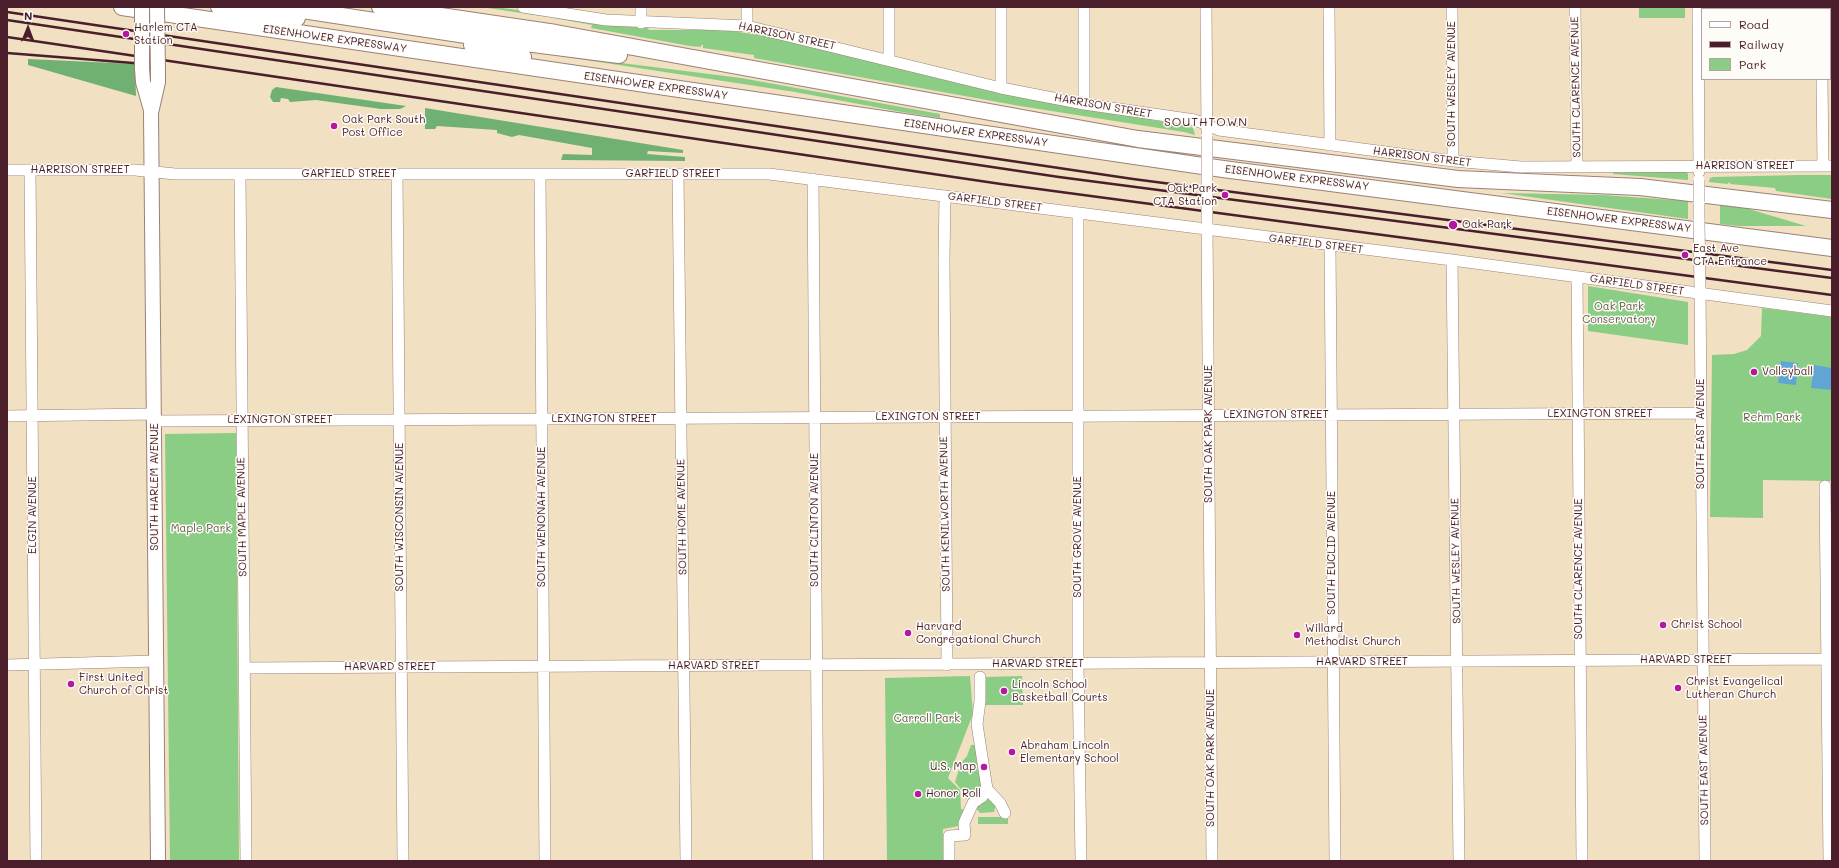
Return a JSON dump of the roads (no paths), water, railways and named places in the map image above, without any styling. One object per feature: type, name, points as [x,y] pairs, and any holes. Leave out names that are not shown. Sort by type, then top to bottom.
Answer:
[{"type":"highway","name":"EISENHOWER EXPRESSWAY","points":[[122,7],[1230,170],[1832,248]]},
{"type":"highway","points":[[219,7],[468,44],[521,57],[558,72]]},
{"type":"highway","points":[[283,7],[479,37],[621,55],[675,55]]},
{"type":"highway","name":"EISENHOWER EXPRESSWAY","points":[[380,7],[556,33],[1146,140],[1458,179],[1640,187],[1832,210]]},
{"type":"main road","name":"SOUTH HARLEM AVENUE","points":[[142,7],[143,82],[151,113],[158,861]]},
{"type":"main road","name":"SOUTH HARLEM AVENUE","points":[[151,113],[158,82],[157,7]]},
{"type":"street","name":"HARRISON STREET","points":[[522,7],[590,19],[641,23],[731,24],[747,26],[1001,88],[1084,104],[1195,120],[1219,130],[1453,161],[1521,167],[1828,166]]},
{"type":"street","points":[[641,7],[641,23]]},
{"type":"street","points":[[746,7],[747,26]]},
{"type":"street","points":[[889,7],[889,60]]},
{"type":"street","points":[[1001,7],[1001,88]]},
{"type":"street","points":[[1084,7],[1084,104]]},
{"type":"street","name":"SOUTH OAK PARK AVENUE","points":[[1206,7],[1212,861]]},
{"type":"street","points":[[1329,7],[1330,145]]},
{"type":"street","name":"SOUTH WESLEY AVENUE","points":[[1452,7],[1453,161]]},
{"type":"street","name":"SOUTH CLARENCE AVENUE","points":[[1575,7],[1577,167]]},
{"type":"street","name":"SOUTH EAST AVENUE","points":[[1698,7],[1705,861]]},
{"type":"street","points":[[1822,80],[1828,166]]},
{"type":"street","name":"HARRISON STREET","points":[[7,170],[135,170],[152,172]]},
{"type":"street","name":"ELGIN AVENUE","points":[[30,170],[36,861]]},
{"type":"street","name":"GARFIELD STREET","points":[[152,172],[240,174],[769,174],[1078,213],[1207,227],[1330,246],[1700,291],[1832,311]]},
{"type":"street","name":"SOUTH MAPLE AVENUE","points":[[240,174],[246,861]]},
{"type":"street","name":"SOUTH WISCONSIN AVENUE","points":[[397,174],[403,861]]},
{"type":"street","name":"SOUTH WENONAH AVENUE","points":[[540,174],[544,861]]},
{"type":"street","name":"SOUTH HOME AVENUE","points":[[678,174],[686,861]]},
{"type":"street","name":"SOUTH CLINTON AVENUE","points":[[813,179],[818,861]]},
{"type":"street","name":"SOUTH KENILWORTH AVENUE","points":[[945,196],[944,417],[947,665]]},
{"type":"street","name":"SOUTH GROVE AVENUE","points":[[1078,213],[1078,664],[1081,861]]},
{"type":"street","name":"SOUTH EUCLID AVENUE","points":[[1330,246],[1335,861]]},
{"type":"street","name":"SOUTH WESLEY AVENUE","points":[[1452,260],[1459,861]]},
{"type":"street","name":"SOUTH CLARENCE AVENUE","points":[[1577,277],[1582,861]]},
{"type":"street","name":"LEXINGTON STREET","points":[[7,416],[32,415],[241,421],[1701,413]]},
{"type":"street","points":[[1825,486],[1829,659],[1829,861]]},
{"type":"street","points":[[7,665],[84,657],[95,661],[156,661]]},
{"type":"street","points":[[7,658],[34,661]]},
{"type":"street","name":"HARVARD STREET","points":[[244,668],[1829,659]]},
{"type":"street","points":[[980,677],[980,701],[977,724],[987,789],[1000,803],[1004,813]]},
{"type":"street","points":[[949,861],[949,836],[964,835],[964,823],[973,803],[982,797],[987,789]]},
{"type":"water","points":[[1781,361],[1798,363],[1796,385],[1778,383]]},
{"type":"water","points":[[1814,365],[1832,368],[1832,390],[1811,388]]},
{"type":"railway","points":[[7,12],[1133,179],[1832,270]]},
{"type":"railway","points":[[7,20],[1059,177],[1832,278]]},
{"type":"railway","points":[[7,37],[1001,184],[1832,295]]},
{"type":"railway","points":[[7,53],[146,64]]},
{"type":"place","name":"Harlem CTA Station","points":[[126,34]]},
{"type":"place","name":"Oak Park South Post Office","points":[[334,126]]},
{"type":"place","name":"Oak Park CTA Station","points":[[1225,195]]},
{"type":"place","name":"Oak Park","points":[[1453,225]]},
{"type":"place","name":"East Ave CTA Entrance","points":[[1685,255]]},
{"type":"place","name":"Volleyball","points":[[1754,372]]},
{"type":"place","name":"Christ School","points":[[1663,625]]},
{"type":"place","name":"Harvard Congregational Church","points":[[908,633]]},
{"type":"place","name":"Willard Methodist Church","points":[[1297,635]]},
{"type":"place","name":"First United Church of Christ","points":[[71,684]]},
{"type":"place","name":"Christ Evangelical Lutheran Church","points":[[1678,688]]},
{"type":"place","name":"Lincoln School Basketball Courts","points":[[1004,691]]},
{"type":"place","name":"Abraham Lincoln Elementary School","points":[[1012,752]]},
{"type":"place","name":"U.S. Map","points":[[984,767]]},
{"type":"place","name":"Honor Roll","points":[[918,794]]},
{"type":"district","name":"SOUTHTOWN","points":[[1206,122]]},
{"type":"park label","name":"Oak Park Conservatory","points":[[1619,313]]},
{"type":"park label","name":"Rehm Park","points":[[1772,418]]},
{"type":"park label","name":"Maple Park","points":[[201,529]]},
{"type":"park label","name":"Carroll Park","points":[[927,719]]}]
